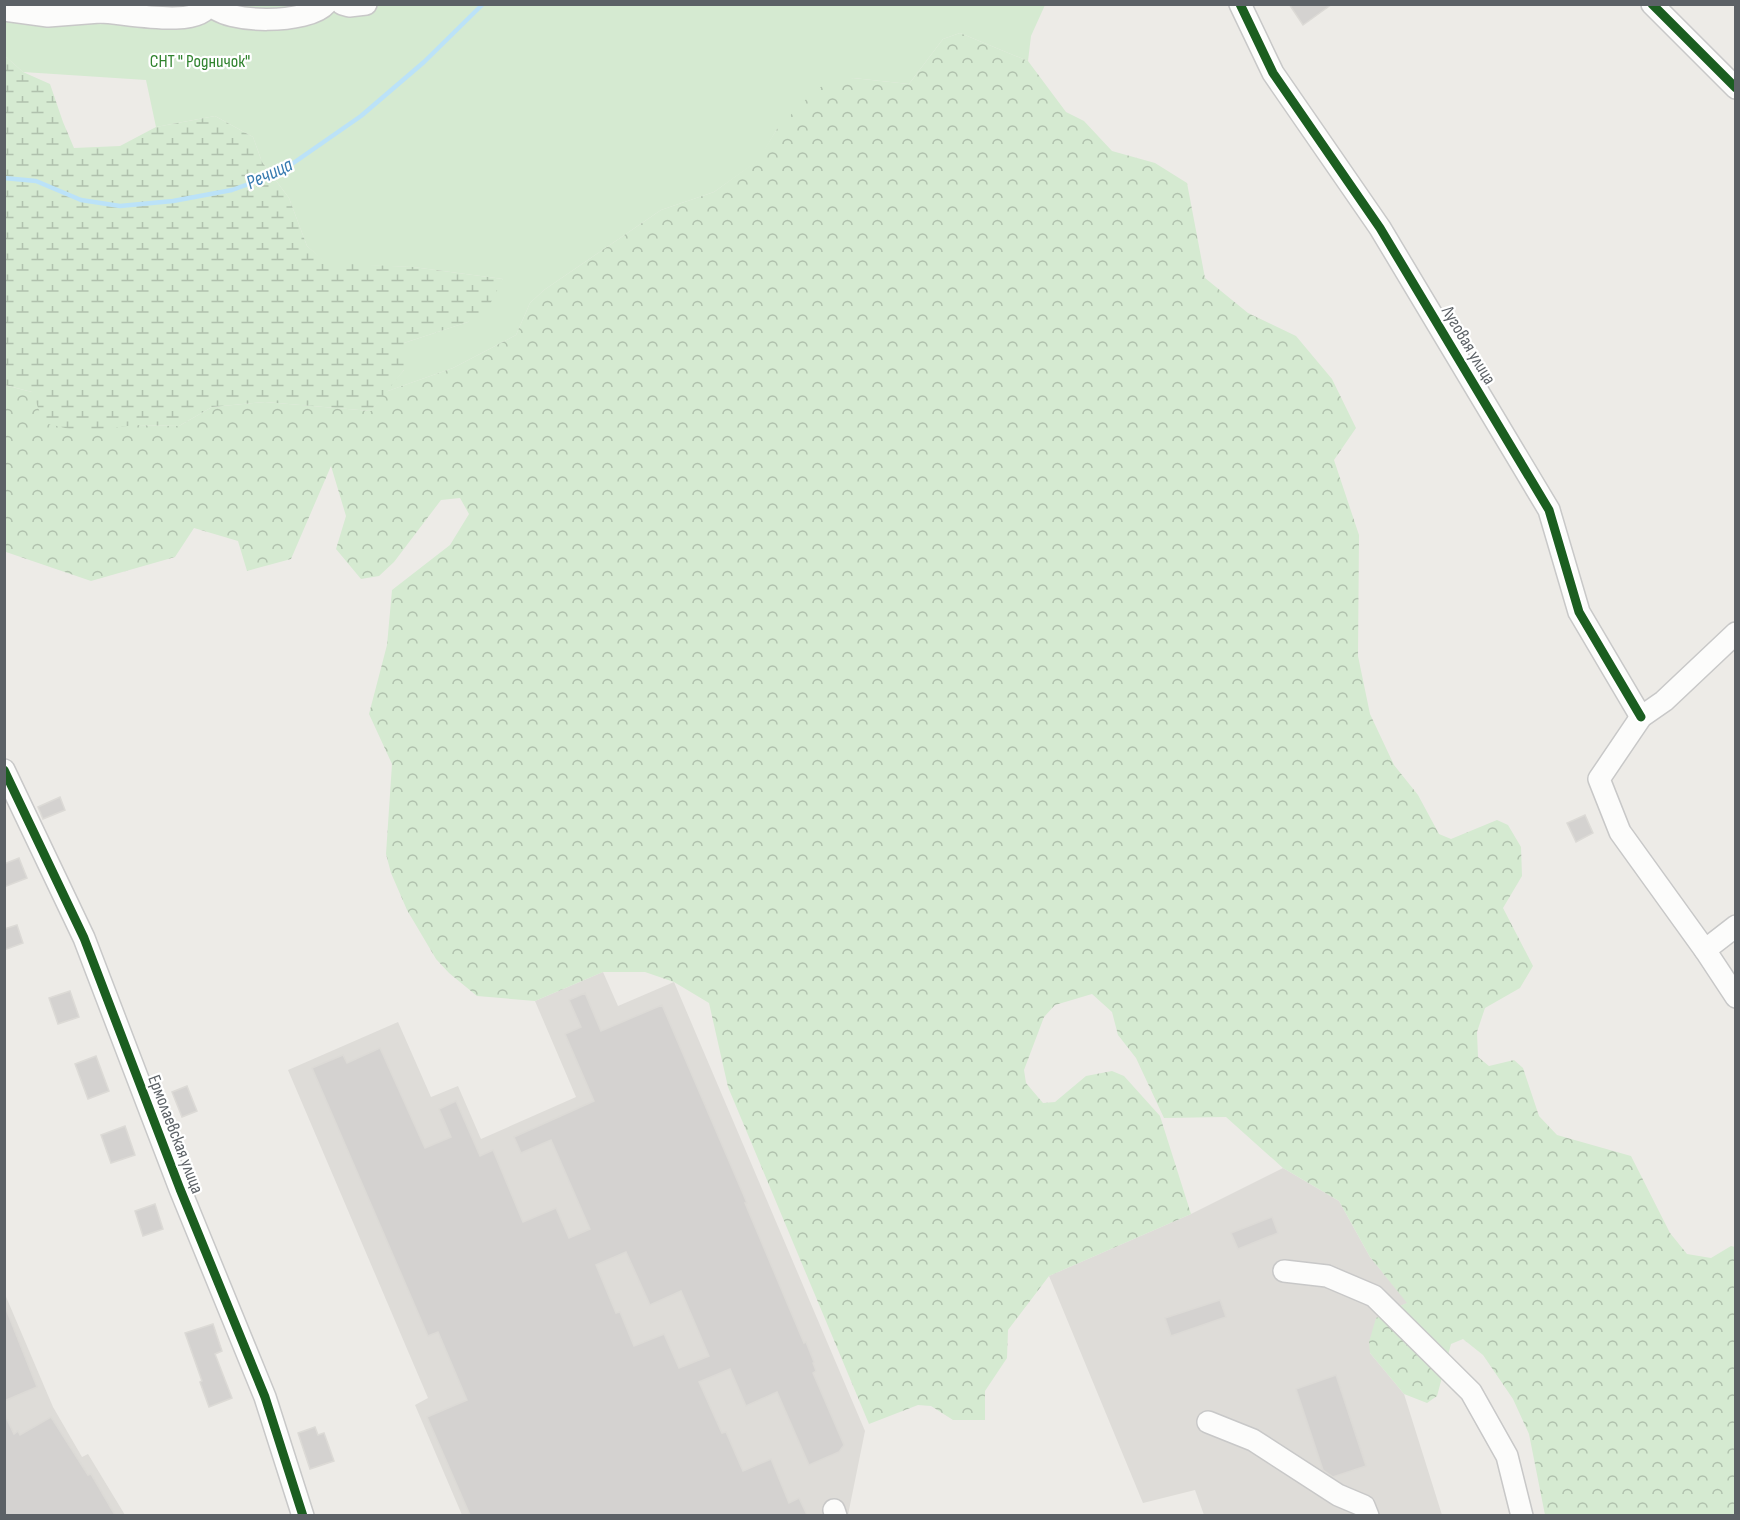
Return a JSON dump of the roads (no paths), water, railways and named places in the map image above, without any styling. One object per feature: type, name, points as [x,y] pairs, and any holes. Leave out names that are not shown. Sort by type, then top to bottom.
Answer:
[{"type":"street","points":[[209,4],[213,9],[228,15],[264,20],[287,20],[321,10],[326,4]]},
{"type":"street","points":[[4,10],[48,16],[100,8],[157,18],[201,14],[207,10],[209,4]]},
{"type":"street","points":[[342,4],[349,6],[366,4]]},
{"type":"street","name":"Луговая улица","points":[[1240,4],[1273,73],[1380,228],[1549,510],[1580,612],[1641,717]]},
{"type":"street","points":[[1652,4],[1736,88]]},
{"type":"street","points":[[1736,633],[1664,701],[1641,717],[1599,779],[1620,832],[1705,950],[1736,998]]},
{"type":"street","name":"Ермолаевская улица","points":[[4,770],[84,938],[180,1189],[265,1397],[303,1515]]},
{"type":"street","points":[[1705,950],[1736,926]]},
{"type":"street","points":[[1284,1271],[1327,1276],[1374,1296],[1443,1362],[1471,1392],[1507,1456],[1522,1515]]},
{"type":"street","points":[[1208,1422],[1252,1440],[1338,1495],[1364,1506],[1368,1515]]},
{"type":"waterway","name":"Речица","points":[[4,178],[36,181],[81,200],[120,206],[173,201],[232,190],[279,173],[361,116],[424,62],[483,4]]},
{"type":"park label","name":"СНТ \" Родничок\"","points":[[200,61]]}]
